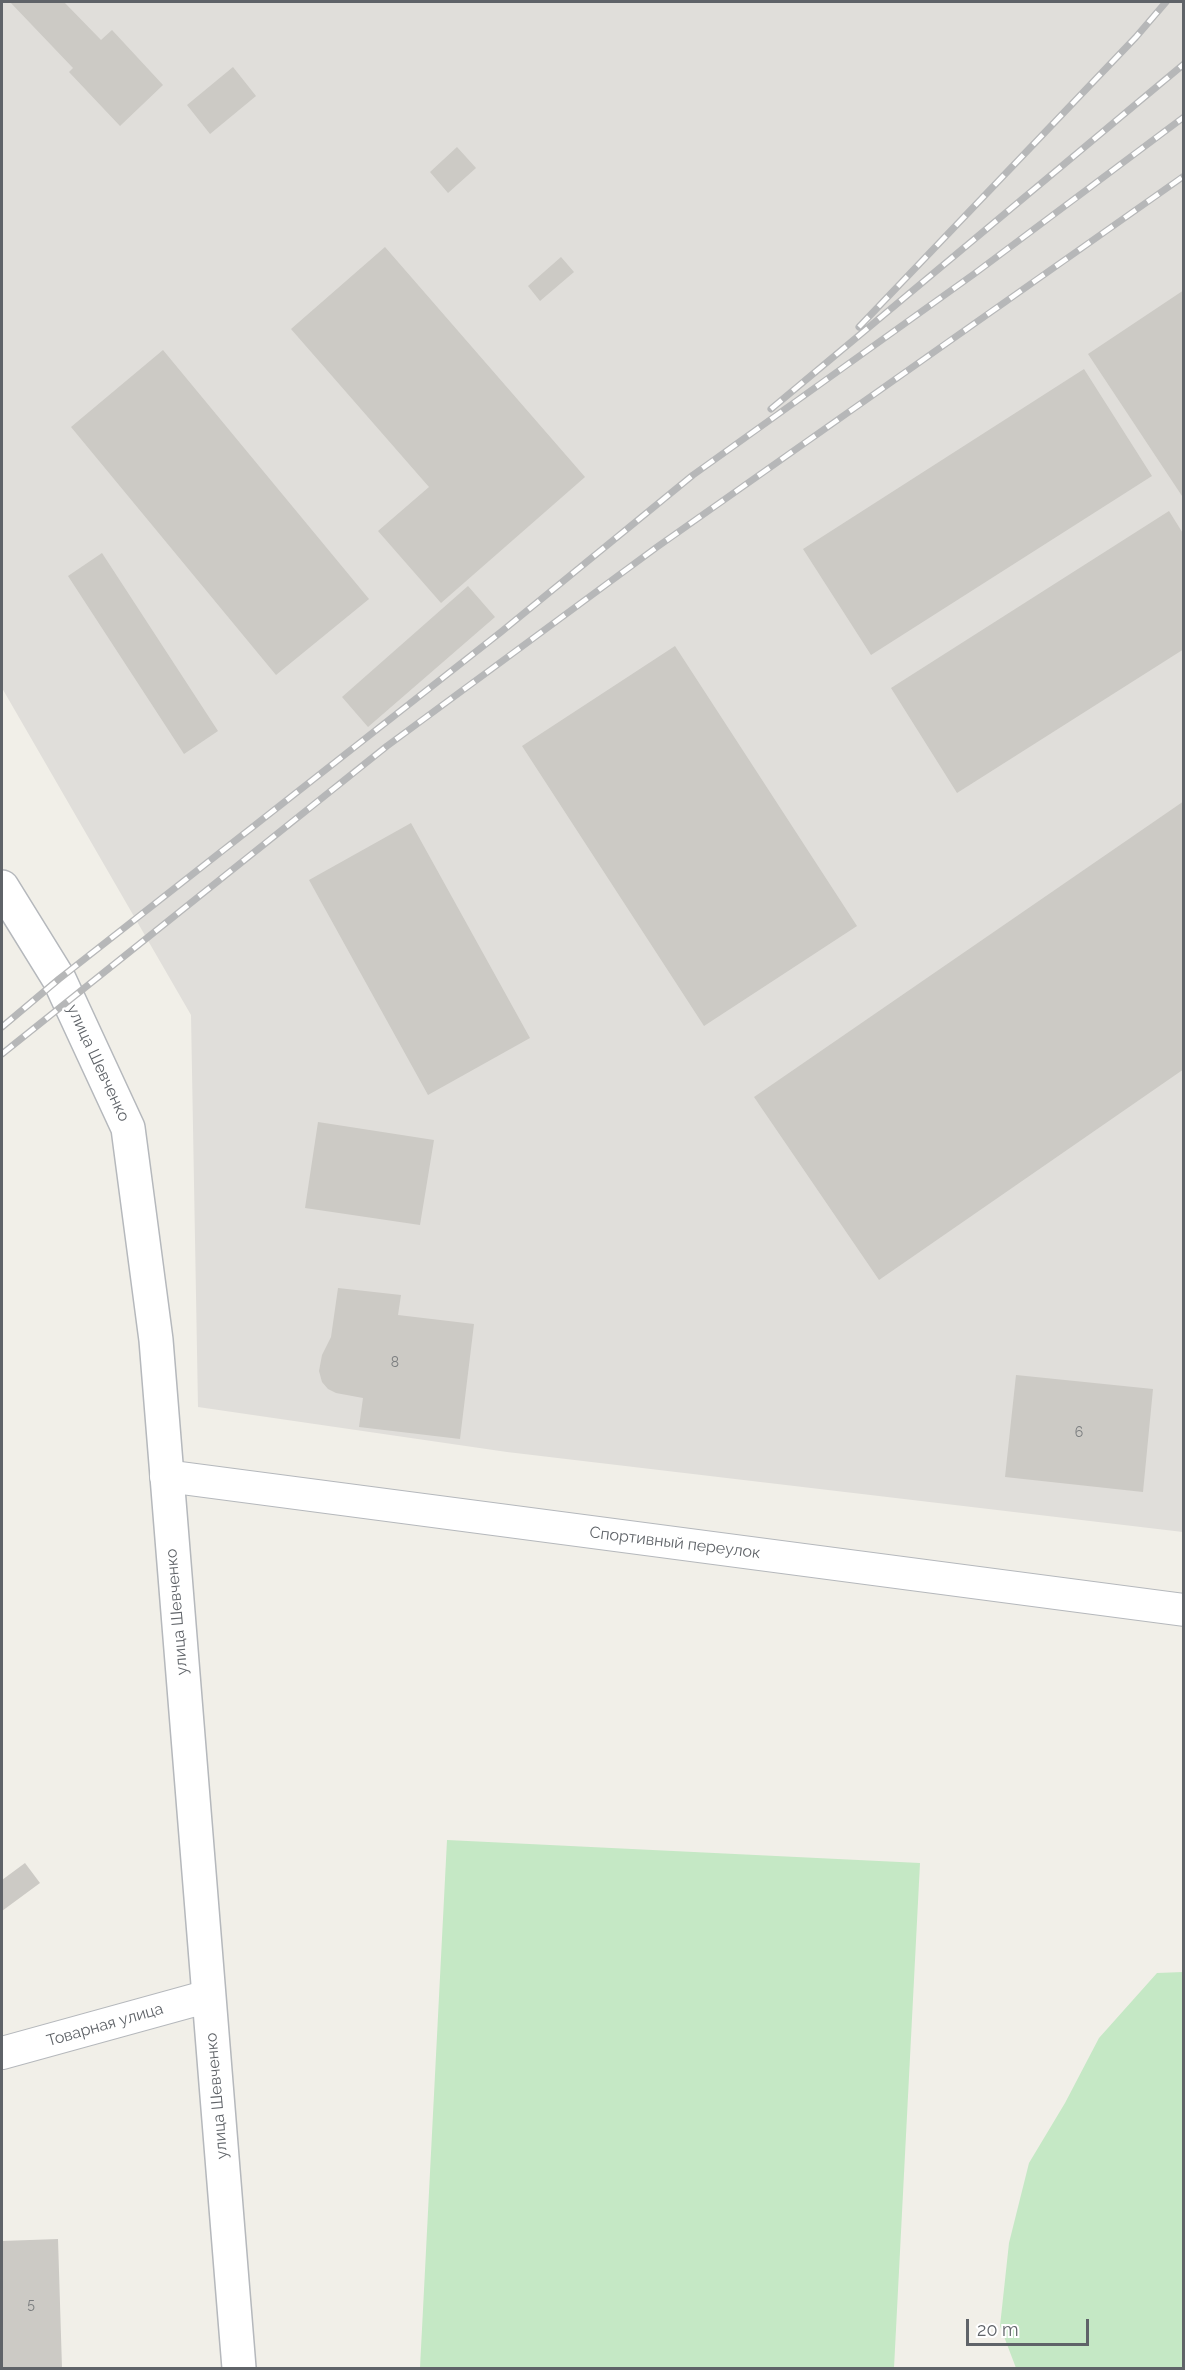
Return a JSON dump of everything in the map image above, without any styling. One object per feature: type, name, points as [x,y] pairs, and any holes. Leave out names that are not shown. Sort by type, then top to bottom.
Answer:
[{"type":"street","name":"улица Шевченко","points":[[5,899],[59,979],[128,1128],[156,1340],[239,2368]]},
{"type":"street","name":"Спортивный переулок","points":[[166,1476],[1184,1610]]},
{"type":"street","name":"Товарная улица","points":[[2,2054],[209,1996]]},
{"type":"shaded area","points":[[2,2],[1183,2],[1183,1532],[507,1452],[198,1407],[191,1015],[2,688]]},
{"type":"green space","points":[[447,1840],[920,1863],[894,2368],[420,2368]]},
{"type":"green space","points":[[1183,1972],[1183,2368],[1016,2368],[1000,2326],[1009,2243],[1029,2163],[1065,2103],[1099,2038],[1157,1973]]},
{"type":"building","points":[[10,2],[64,2],[101,40],[112,30],[163,85],[120,126],[69,72],[73,68]]},
{"type":"building","points":[[233,67],[256,96],[210,134],[187,105]]},
{"type":"building","points":[[457,147],[476,168],[448,193],[430,172]]},
{"type":"building","points":[[385,247],[585,477],[441,603],[378,531],[429,487],[291,329]]},
{"type":"building","points":[[561,257],[574,272],[540,301],[528,286]]},
{"type":"building","points":[[1184,290],[1184,499],[1088,354]]},
{"type":"building","points":[[163,350],[369,599],[276,675],[71,427]]},
{"type":"building","points":[[1084,369],[1152,476],[871,655],[803,549]]},
{"type":"building","points":[[1169,511],[1184,535],[1184,649],[957,793],[891,688]]},
{"type":"building","points":[[102,553],[218,731],[184,754],[68,576]]},
{"type":"building","points":[[468,586],[495,617],[368,727],[342,697]]},
{"type":"building","points":[[675,646],[857,926],[704,1026],[522,746]]},
{"type":"building","points":[[1184,801],[1184,1069],[879,1280],[754,1097]]},
{"type":"building","points":[[411,823],[530,1038],[428,1095],[309,880]]},
{"type":"building","points":[[318,1122],[434,1140],[420,1225],[305,1208]]},
{"type":"building","points":[[338,1288],[401,1295],[398,1315],[474,1324],[460,1439],[359,1427],[363,1398],[336,1393],[322,1382],[319,1371],[322,1355],[331,1337]]},
{"type":"building","points":[[1016,1375],[1153,1389],[1143,1492],[1005,1477]]},
{"type":"building","points":[[25,1863],[40,1883],[2,1911],[2,1880]]},
{"type":"building","points":[[58,2239],[62,2368],[2,2368],[2,2241]]},
{"type":"railway","points":[[859,327],[1136,37],[1166,2]]},
{"type":"railway","points":[[771,409],[1184,64]]},
{"type":"railway","points":[[2,1027],[59,979],[501,632],[693,475],[974,274],[1184,117]]},
{"type":"railway","points":[[2,1054],[387,746],[657,547],[1184,176]]}]
